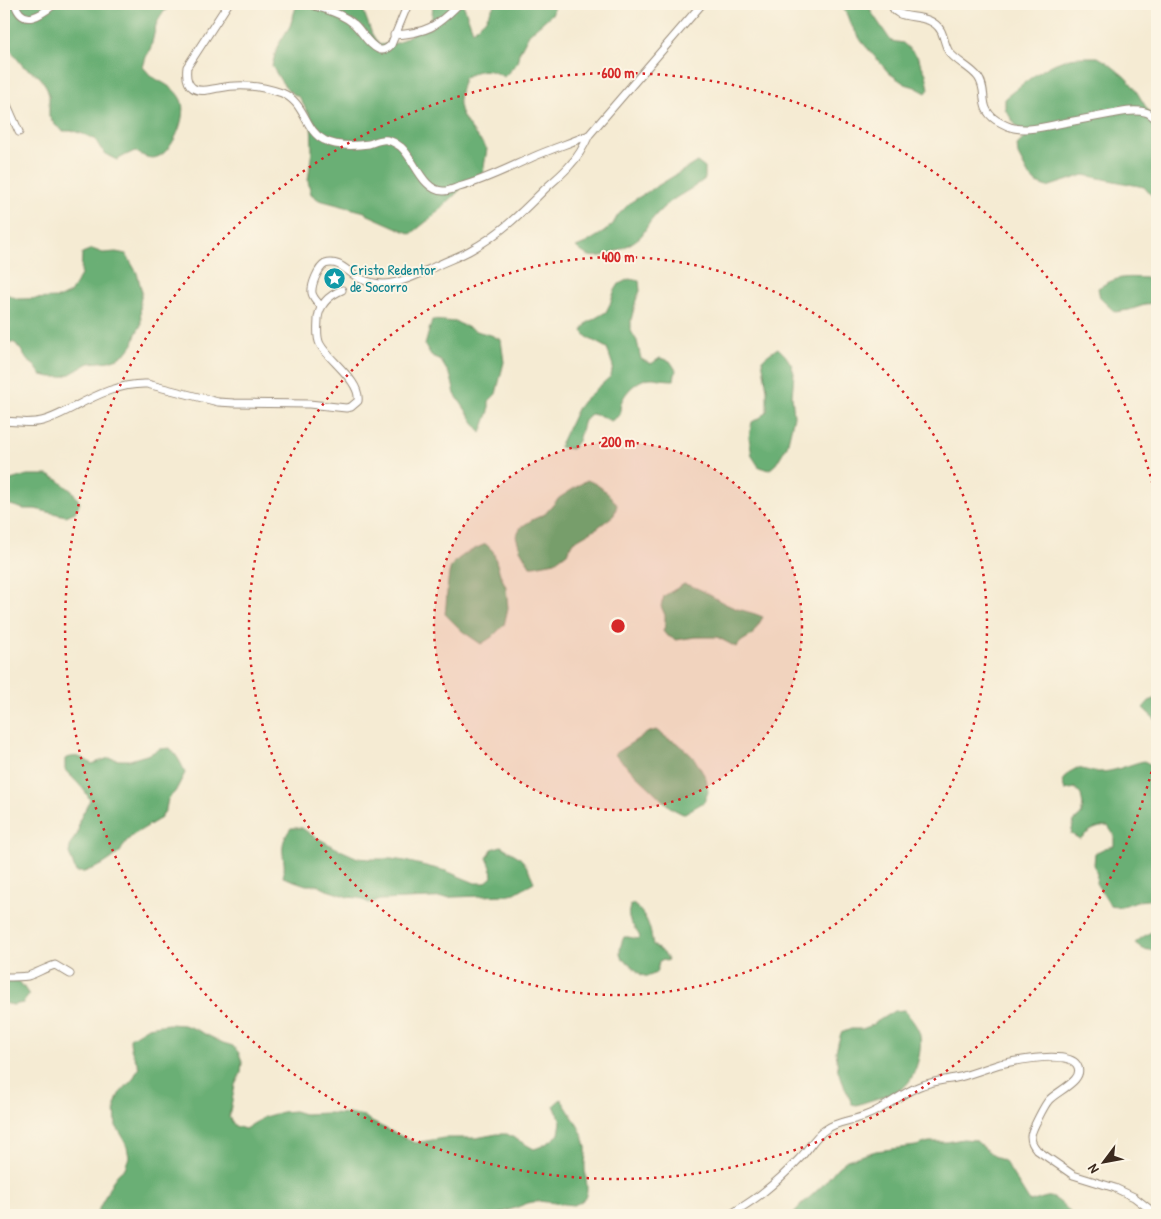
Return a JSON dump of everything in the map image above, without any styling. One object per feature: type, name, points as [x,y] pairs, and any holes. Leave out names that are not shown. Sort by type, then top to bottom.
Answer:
[{"type":"street","points":[[16,4],[20,14],[26,18],[30,18],[55,4]]},
{"type":"street","points":[[228,4],[187,68],[186,77],[194,89],[203,91],[231,85],[253,86],[281,93],[291,98],[300,107],[315,133],[324,140],[334,144],[350,146],[388,140],[396,143],[404,150],[424,180],[434,189],[444,191],[480,180],[589,135]]},
{"type":"street","points":[[311,4],[344,16],[354,24],[368,42],[380,50],[387,49],[391,44],[408,4]]},
{"type":"street","points":[[394,35],[413,34],[429,28],[442,21],[458,4]]},
{"type":"street","points":[[321,306],[314,298],[312,289],[318,271],[325,264],[334,262],[340,264],[362,280],[382,284],[394,283],[413,277],[469,251],[517,218],[572,164],[582,150],[589,135],[702,4]]},
{"type":"street","points":[[892,4],[896,13],[933,21],[939,28],[949,52],[979,79],[982,86],[985,108],[989,115],[998,122],[1013,128],[1035,128],[1129,111],[1146,112],[1157,120]]},
{"type":"street","points":[[4,98],[19,132]]},
{"type":"street","points":[[4,421],[25,423],[43,421],[57,416],[87,400],[121,387],[138,384],[147,384],[218,402],[351,407],[358,401],[357,390],[326,353],[320,344],[318,336],[321,306],[328,298],[342,290]]},
{"type":"street","points":[[4,977],[30,975],[55,965],[70,974]]},
{"type":"street","points":[[730,1215],[761,1194],[806,1153],[815,1138],[824,1130],[836,1124],[859,1119],[870,1114],[908,1091],[922,1085],[1000,1064],[1035,1058],[1072,1060],[1079,1071],[1074,1081],[1048,1100],[1031,1132],[1030,1139],[1032,1144],[1037,1150],[1073,1175],[1115,1188],[1134,1197],[1157,1215]]},
{"type":"green space","points":[[4,4],[172,4],[161,15],[156,25],[151,47],[143,67],[151,76],[172,89],[181,100],[183,107],[178,132],[163,154],[151,158],[135,151],[117,160],[107,155],[95,139],[73,131],[63,131],[55,125],[49,116],[49,95],[46,86],[40,77],[23,66],[4,42]]},
{"type":"green space","points":[[297,4],[361,4],[372,34],[379,45],[397,43],[417,31],[431,28],[433,4],[463,4],[473,31],[485,20],[495,4],[554,4],[553,13],[529,34],[519,53],[517,63],[504,77],[484,70],[464,78],[460,95],[460,111],[487,149],[483,173],[462,188],[431,218],[411,234],[365,212],[319,200],[311,194],[308,181],[312,150],[311,119],[300,98],[289,91],[272,66],[277,47],[290,26]]},
{"type":"green space","points":[[841,4],[868,4],[891,41],[903,43],[917,56],[926,74],[929,89],[926,93],[905,84],[889,73],[862,42]]},
{"type":"green space","points":[[1076,57],[1098,57],[1125,77],[1133,86],[1157,125],[1157,203],[1144,187],[1084,175],[1047,187],[1036,183],[1028,174],[1018,155],[1017,145],[1024,138],[1005,109],[1005,98],[1033,76],[1056,63]]},
{"type":"green space","points":[[697,162],[705,168],[705,179],[664,207],[637,239],[617,251],[595,257],[589,256],[576,247],[604,232],[631,202]]},
{"type":"green space","points":[[1157,239],[1157,301],[1129,310],[1115,312],[1100,298],[1098,288],[1121,278],[1147,278],[1156,263]]},
{"type":"green space","points":[[92,249],[103,253],[116,252],[126,254],[137,273],[142,292],[140,303],[141,325],[133,344],[127,352],[118,358],[89,363],[61,377],[41,375],[15,343],[4,341],[4,293],[18,299],[60,298],[70,293],[81,275],[82,253]]},
{"type":"green space","points":[[629,279],[639,281],[640,291],[631,320],[631,331],[637,341],[641,359],[651,364],[660,358],[670,361],[676,370],[674,380],[649,378],[639,382],[623,398],[620,415],[611,421],[591,414],[584,420],[578,441],[572,449],[559,447],[577,409],[583,401],[611,376],[613,366],[607,348],[588,338],[582,331],[587,323],[606,312],[619,284]]},
{"type":"green space","points":[[432,320],[456,322],[501,340],[504,362],[496,394],[489,401],[489,411],[481,433],[455,394],[451,377],[441,361],[431,355],[425,345]]},
{"type":"green space","points":[[778,348],[791,364],[794,373],[792,396],[794,416],[787,446],[776,464],[769,470],[759,467],[752,456],[749,437],[752,422],[767,411],[767,389],[762,360]]},
{"type":"green space","points":[[27,475],[48,475],[58,480],[73,492],[80,503],[75,512],[66,516],[35,509],[24,509],[4,503],[4,482]]},
{"type":"green space","points":[[587,480],[600,487],[614,501],[617,505],[614,515],[597,528],[573,542],[567,553],[555,562],[530,566],[520,549],[516,536],[521,527],[545,514],[559,498]]},
{"type":"green space","points":[[486,544],[493,551],[506,587],[508,608],[504,625],[492,637],[481,644],[462,631],[445,614],[451,567],[462,556]]},
{"type":"green space","points":[[684,584],[697,588],[732,607],[763,617],[752,635],[736,647],[717,637],[695,637],[676,640],[666,635],[663,631],[665,615],[661,606],[664,596]]},
{"type":"green space","points":[[1157,698],[1157,721],[1143,708],[1149,701]]},
{"type":"green space","points":[[656,730],[679,744],[694,758],[706,778],[708,792],[704,802],[683,814],[671,808],[614,754],[647,733]]},
{"type":"green space","points":[[170,748],[179,760],[185,773],[175,792],[168,799],[166,809],[161,818],[133,835],[120,852],[102,865],[84,872],[76,872],[69,853],[71,843],[78,833],[79,821],[90,800],[82,787],[65,770],[65,759],[79,757],[92,764],[109,758],[130,760],[159,749]]},
{"type":"green space","points":[[1144,761],[1157,768],[1157,899],[1137,901],[1120,907],[1110,905],[1096,883],[1097,874],[1094,865],[1095,853],[1114,846],[1114,835],[1108,826],[1093,830],[1080,839],[1071,834],[1074,821],[1081,815],[1083,805],[1081,795],[1075,788],[1065,790],[1062,781],[1068,773],[1077,768],[1092,772],[1103,772]]},
{"type":"green space","points":[[291,828],[302,828],[338,849],[358,858],[405,861],[446,871],[475,883],[485,883],[492,877],[491,867],[487,858],[492,849],[501,846],[521,859],[528,868],[534,882],[515,893],[505,895],[380,900],[369,903],[317,885],[306,885],[283,877],[283,847],[286,835]]},
{"type":"green space","points":[[631,904],[638,908],[645,918],[653,945],[665,954],[668,960],[659,961],[657,972],[651,975],[642,975],[622,959],[620,954],[624,937],[638,939],[640,937],[629,918]]},
{"type":"green space","points":[[1157,929],[1157,951],[1143,949],[1135,943],[1146,935]]},
{"type":"green space","points":[[17,979],[29,995],[23,1003],[13,1005],[4,1003],[4,980]]},
{"type":"green space","points":[[904,1010],[916,1026],[920,1038],[920,1053],[912,1077],[904,1087],[893,1093],[857,1105],[852,1104],[838,1071],[836,1051],[841,1033],[851,1029],[862,1029],[894,1011]]},
{"type":"green space","points":[[168,1024],[184,1025],[195,1029],[233,1046],[239,1053],[242,1062],[241,1073],[235,1085],[229,1117],[235,1126],[245,1129],[264,1117],[282,1112],[354,1114],[364,1116],[372,1122],[415,1143],[444,1138],[476,1138],[507,1134],[534,1149],[548,1143],[559,1134],[561,1122],[554,1105],[561,1099],[576,1122],[586,1147],[586,1196],[579,1203],[573,1205],[538,1201],[496,1215],[97,1215],[112,1182],[125,1168],[129,1157],[123,1137],[116,1126],[115,1105],[119,1094],[133,1079],[139,1067],[132,1050],[130,1038],[148,1027]]},
{"type":"green space","points":[[963,1139],[975,1140],[994,1156],[1005,1162],[1030,1202],[1046,1197],[1053,1198],[1062,1204],[1072,1215],[792,1215],[847,1160],[876,1151],[916,1146],[929,1142],[947,1142]]},
{"type":"place","name":"Cristo Redentor de Socorro","points":[[334,278]]}]
